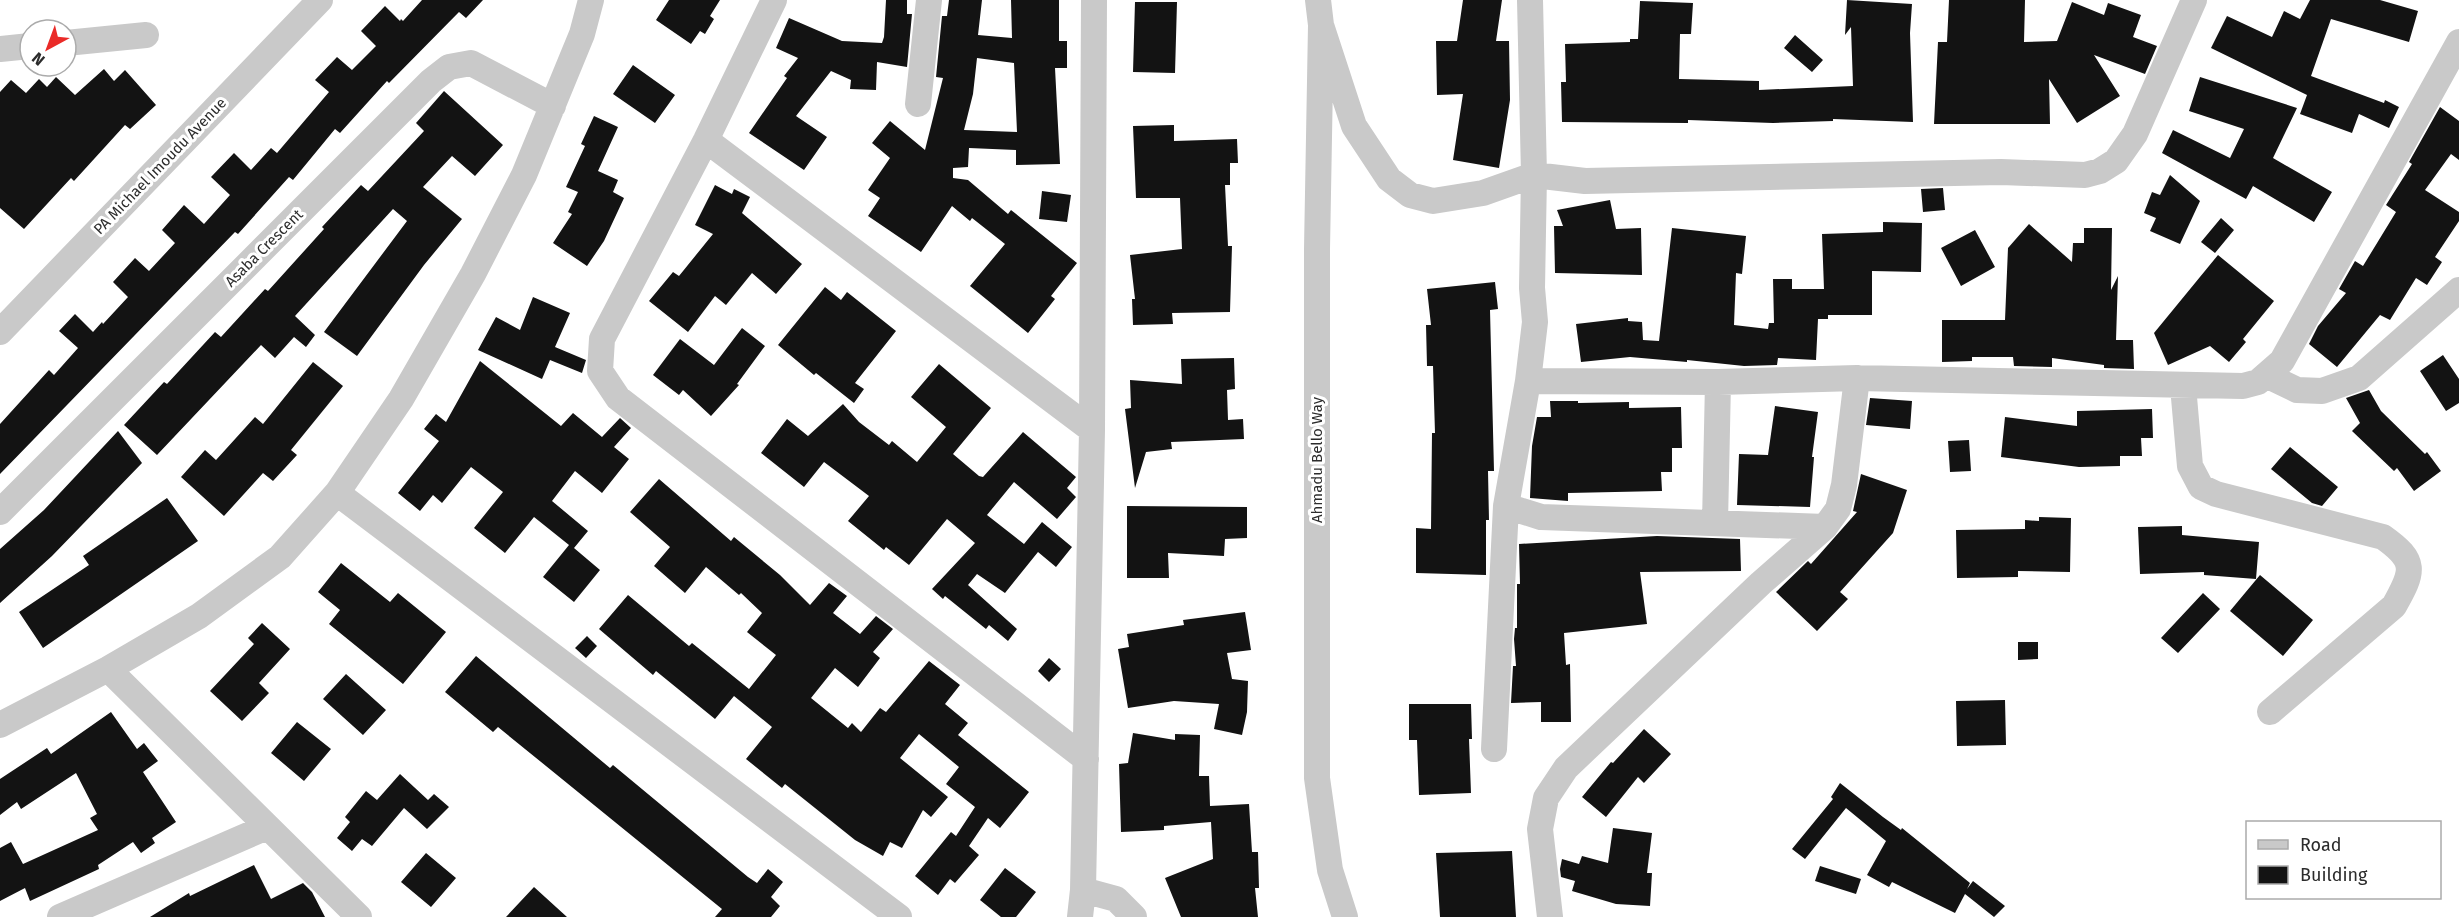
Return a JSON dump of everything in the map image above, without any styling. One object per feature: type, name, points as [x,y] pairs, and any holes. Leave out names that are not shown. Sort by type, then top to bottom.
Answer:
[{"type":"street","name":"PA Michael Imoudu Avenue","points":[[0,332],[320,0]]},
{"type":"street","points":[[0,725],[108,669],[199,616],[280,557],[338,493],[401,399],[474,274],[525,175],[582,34],[591,0]]},
{"type":"street","points":[[774,0],[706,140],[602,339],[600,372],[618,398],[1086,759]]},
{"type":"street","points":[[918,104],[929,0]]},
{"type":"street","points":[[1080,917],[1083,890],[1092,430],[1094,0]]},
{"type":"street","name":"Ahmadu Bello Way","points":[[1318,0],[1320,26],[1317,249],[1317,778],[1330,870],[1345,917]]},
{"type":"street","points":[[1494,749],[1506,506],[1528,381],[1535,322],[1532,288],[1534,175],[1530,0]]},
{"type":"street","points":[[1320,26],[1354,126],[1389,179],[1410,195],[1433,201],[1483,193],[1534,175],[1585,181],[2001,172],[2085,175],[2100,171],[2116,161],[2135,134],[2194,0]]},
{"type":"street","points":[[78,42],[146,35]]},
{"type":"street","points":[[1528,381],[1718,382],[1857,378],[2183,386],[2243,386],[2258,381],[2282,362],[2459,42]]},
{"type":"street","points":[[0,49],[18,47]]},
{"type":"street","name":"Asaba Crescent","points":[[0,512],[431,81],[449,67],[471,63],[553,106]]},
{"type":"street","points":[[706,140],[1092,430]]},
{"type":"street","points":[[2266,375],[2297,390],[2322,391],[2360,378],[2459,290]]},
{"type":"street","points":[[1550,917],[1540,829],[1546,798],[1566,768],[1761,583],[1826,527],[1838,509],[1844,485],[1857,378]]},
{"type":"street","points":[[1715,523],[1718,382]]},
{"type":"street","points":[[2183,386],[2190,466],[2201,487],[2216,494],[2383,537],[2399,548],[2409,561],[2409,573],[2404,589],[2394,606],[2270,712]]},
{"type":"street","points":[[338,493],[899,917]]},
{"type":"street","points":[[1506,506],[1541,517],[1826,527]]},
{"type":"street","points":[[108,669],[359,917]]},
{"type":"street","points":[[60,917],[267,827]]},
{"type":"street","points":[[1083,890],[1116,899],[1134,917]]},
{"type":"building","points":[[422,0],[483,0],[466,18],[459,12],[389,83],[387,81],[340,133],[335,129],[293,180],[289,177],[238,234],[235,232],[0,474],[0,424],[49,370],[54,375],[78,348],[59,331],[75,314],[93,332],[102,322],[103,324],[128,297],[113,282],[135,258],[149,271],[175,243],[162,230],[184,205],[204,224],[230,195],[211,177],[234,153],[251,170],[271,148],[277,153],[329,92],[315,80],[337,57],[352,70],[376,46],[361,31],[385,6],[400,21],[401,19],[403,21]]},
{"type":"building","points":[[669,0],[720,0],[710,16],[714,19],[705,34],[700,31],[691,44],[656,20]]},
{"type":"building","points":[[886,0],[907,0],[907,14],[912,14],[907,67],[877,62],[876,90],[850,89],[851,80],[831,71],[796,116],[827,137],[804,170],[749,133],[787,78],[784,76],[798,58],[776,48],[789,18],[842,41],[882,43]]},
{"type":"building","points":[[949,0],[982,0],[978,35],[1012,38],[1011,0],[1059,0],[1059,41],[1067,41],[1067,68],[1055,68],[1060,164],[1016,165],[1016,150],[969,148],[968,167],[953,168],[953,178],[968,180],[1008,214],[1011,210],[1077,263],[1051,296],[1055,299],[1028,333],[970,286],[1005,244],[972,218],[970,221],[952,206],[921,252],[868,216],[880,198],[868,190],[890,158],[872,143],[890,121],[925,150],[943,78],[936,77],[942,16],[947,16]],"holes":[[[977,58],[1014,63],[1017,132],[964,130],[973,94]]]},
{"type":"building","points":[[1463,0],[1502,0],[1496,41],[1509,41],[1510,100],[1499,168],[1453,160],[1463,94],[1437,95],[1436,41],[1457,41]]},
{"type":"building","points":[[1847,0],[1912,4],[1910,33],[1913,122],[1833,119],[1833,121],[1773,123],[1688,120],[1688,123],[1562,122],[1561,82],[1566,82],[1565,44],[1630,42],[1630,39],[1638,39],[1640,1],[1693,3],[1691,34],[1680,34],[1679,79],[1759,81],[1759,90],[1853,86],[1851,27],[1845,35]]},
{"type":"building","points":[[1949,0],[2025,0],[2024,42],[2057,41],[2072,2],[2104,15],[2108,3],[2141,15],[2133,37],[2157,46],[2145,74],[2094,55],[2120,96],[2077,123],[2049,79],[2050,124],[1934,124],[1938,42],[1947,42]]},
{"type":"building","points":[[2310,0],[2380,0],[2418,11],[2409,42],[2331,19],[2311,76],[2384,103],[2385,100],[2399,107],[2389,128],[2359,114],[2352,133],[2300,114],[2307,95],[2211,48],[2227,16],[2272,37],[2284,11],[2300,19]]},
{"type":"building","points":[[1135,2],[1177,2],[1175,73],[1133,72]]},
{"type":"building","points":[[1795,35],[1823,60],[1812,72],[1784,48]]},
{"type":"building","points":[[633,65],[675,95],[655,123],[613,94]]},
{"type":"building","points":[[104,69],[114,81],[125,70],[156,105],[130,129],[125,125],[74,181],[71,178],[24,229],[0,208],[0,92],[11,80],[26,93],[39,79],[47,87],[57,78],[75,95]]},
{"type":"building","points":[[2200,77],[2297,108],[2273,158],[2332,192],[2314,222],[2253,186],[2246,199],[2162,153],[2173,130],[2230,158],[2244,129],[2189,111]]},
{"type":"building","points":[[444,91],[503,145],[475,176],[452,156],[423,187],[462,219],[424,265],[357,356],[324,332],[407,221],[393,209],[295,316],[315,335],[306,347],[294,337],[275,358],[261,345],[157,455],[124,425],[164,382],[167,384],[215,332],[221,337],[265,289],[268,291],[361,185],[368,191],[424,131],[416,123]]},
{"type":"building","points":[[2440,107],[2459,121],[2459,160],[2451,154],[2425,190],[2459,212],[2459,221],[2435,257],[2442,262],[2427,285],[2416,278],[2390,320],[2380,315],[2337,367],[2309,344],[2318,326],[2346,293],[2339,289],[2355,261],[2363,266],[2396,212],[2386,205],[2412,164],[2409,162]]},
{"type":"building","points":[[594,116],[618,127],[598,171],[618,180],[613,192],[624,198],[604,241],[587,266],[553,243],[572,214],[568,212],[578,192],[566,187],[585,146],[581,144]]},
{"type":"building","points":[[1174,125],[1174,141],[1237,139],[1238,163],[1230,163],[1230,185],[1225,185],[1228,246],[1232,246],[1230,312],[1172,313],[1173,324],[1133,325],[1132,299],[1135,299],[1130,255],[1182,249],[1180,198],[1136,198],[1133,126]]},
{"type":"building","points":[[2170,175],[2200,201],[2180,244],[2150,231],[2156,218],[2144,213],[2152,192],[2160,195]]},
{"type":"building","points":[[715,185],[732,194],[734,189],[750,197],[742,213],[802,264],[776,294],[752,273],[726,305],[715,296],[688,332],[649,301],[673,272],[679,276],[713,234],[695,225]]},
{"type":"building","points":[[1943,188],[1945,210],[1923,212],[1921,189]]},
{"type":"building","points":[[1042,191],[1071,195],[1067,222],[1039,219]]},
{"type":"building","points":[[1610,200],[1616,229],[1641,228],[1642,275],[1555,273],[1554,226],[1563,226],[1557,210]]},
{"type":"building","points":[[2221,218],[2234,230],[2215,253],[2201,242]]},
{"type":"building","points":[[1883,222],[1922,223],[1921,272],[1872,271],[1872,315],[1828,315],[1828,319],[1818,319],[1816,360],[1778,358],[1777,365],[1744,366],[1630,357],[1581,362],[1576,324],[1628,318],[1628,321],[1642,322],[1643,340],[1659,341],[1672,228],[1746,236],[1742,274],[1736,273],[1734,325],[1768,329],[1769,323],[1774,323],[1773,279],[1792,279],[1792,289],[1824,289],[1822,234],[1883,232]]},
{"type":"building","points":[[2029,224],[2072,262],[2073,243],[2084,243],[2084,228],[2112,228],[2111,290],[2118,276],[2116,340],[2133,340],[2134,369],[2104,368],[2104,365],[2052,358],[2052,367],[2014,366],[2013,357],[1972,357],[1972,361],[1942,362],[1942,320],[2005,320],[2008,248]]},
{"type":"building","points":[[1975,230],[1995,267],[1961,286],[1941,248]]},
{"type":"building","points":[[2218,255],[2274,301],[2243,339],[2246,342],[2229,362],[2210,346],[2168,365],[2154,333]]},
{"type":"building","points":[[1495,282],[1498,309],[1490,310],[1494,471],[1488,471],[1489,520],[1486,520],[1486,575],[1416,573],[1416,528],[1431,529],[1432,433],[1435,433],[1433,366],[1427,366],[1426,325],[1431,325],[1427,289]]},
{"type":"building","points":[[825,287],[841,300],[847,292],[896,331],[855,383],[864,389],[854,403],[816,373],[814,375],[778,345]]},
{"type":"building","points":[[533,297],[570,313],[555,347],[586,360],[582,373],[550,360],[542,379],[478,350],[496,317],[520,330]]},
{"type":"building","points":[[742,328],[765,346],[737,384],[739,385],[711,416],[683,390],[679,395],[653,375],[680,339],[714,365]]},
{"type":"building","points":[[2443,355],[2459,379],[2459,403],[2446,411],[2420,371]]},
{"type":"building","points":[[1234,358],[1235,389],[1227,390],[1228,420],[1243,419],[1244,439],[1171,442],[1172,449],[1146,452],[1135,488],[1125,409],[1131,408],[1130,380],[1182,384],[1181,359]]},
{"type":"building","points":[[480,361],[561,426],[573,413],[602,437],[620,418],[631,428],[614,447],[629,459],[602,493],[575,471],[552,501],[588,531],[574,548],[600,570],[574,602],[543,577],[569,545],[534,517],[505,553],[474,528],[503,492],[471,467],[442,503],[433,495],[420,511],[398,493],[439,441],[424,429],[436,414],[446,422]]},
{"type":"building","points":[[313,362],[343,386],[291,450],[297,455],[273,481],[263,473],[224,516],[181,477],[205,450],[216,460],[255,417],[263,424]]},
{"type":"building","points":[[939,364],[991,408],[953,454],[979,476],[983,477],[1023,432],[1076,477],[1067,488],[1076,497],[1057,519],[1014,482],[987,515],[1024,544],[1042,522],[1072,547],[1056,567],[1038,552],[1005,593],[977,574],[968,585],[1017,629],[1008,641],[989,625],[986,629],[945,596],[943,599],[932,589],[975,543],[947,519],[909,565],[886,547],[884,550],[848,521],[869,496],[824,462],[804,487],[761,453],[787,419],[808,436],[843,404],[859,422],[889,445],[892,441],[917,462],[946,427],[911,397]]},
{"type":"building","points":[[2369,390],[2381,411],[2425,454],[2427,452],[2441,471],[2414,491],[2397,468],[2394,471],[2352,431],[2360,423],[2346,398]]},
{"type":"building","points":[[1870,398],[1912,401],[1910,429],[1866,425]]},
{"type":"building","points":[[1550,401],[1629,402],[1629,408],[1681,407],[1682,448],[1672,448],[1672,472],[1661,472],[1662,491],[1568,493],[1568,501],[1530,498],[1532,446],[1537,417],[1551,417]]},
{"type":"building","points":[[1775,406],[1818,412],[1812,457],[1814,457],[1810,507],[1737,505],[1739,454],[1768,455]]},
{"type":"building","points":[[2152,409],[2153,438],[2141,438],[2142,456],[2120,456],[2120,466],[2079,467],[2001,457],[2005,417],[2077,426],[2077,411]]},
{"type":"building","points":[[118,431],[142,463],[52,556],[0,603],[0,549],[44,510]]},
{"type":"building","points":[[1969,440],[1971,471],[1950,472],[1948,441]]},
{"type":"building","points":[[2290,447],[2338,487],[2322,506],[2312,503],[2271,469]]},
{"type":"building","points":[[1861,474],[1907,490],[1893,533],[1840,592],[1848,599],[1817,631],[1776,592],[1808,561],[1811,564],[1857,512],[1853,511]]},
{"type":"building","points":[[659,479],[731,541],[734,537],[780,575],[810,605],[829,583],[847,596],[833,613],[860,634],[876,616],[893,629],[873,652],[880,658],[858,687],[835,668],[811,698],[848,728],[852,723],[861,732],[880,708],[886,712],[929,661],[960,685],[945,704],[968,723],[958,735],[1029,792],[1000,828],[988,818],[969,846],[979,855],[955,883],[950,879],[938,895],[915,876],[951,832],[956,836],[975,807],[946,784],[959,767],[919,734],[900,758],[948,797],[931,817],[923,810],[902,848],[890,842],[883,856],[855,840],[785,784],[782,788],[746,759],[772,727],[734,696],[715,719],[656,671],[653,675],[599,629],[628,595],[689,646],[692,643],[749,689],[776,655],[747,632],[762,613],[741,593],[739,595],[706,567],[685,593],[654,566],[670,547],[630,512]]},
{"type":"building","points":[[167,498],[198,541],[43,648],[19,612],[89,565],[83,556]]},
{"type":"building","points":[[1127,506],[1247,507],[1247,538],[1225,539],[1224,556],[1168,553],[1169,578],[1127,578]]},
{"type":"building","points":[[2039,517],[2071,518],[2070,572],[2018,571],[2018,577],[1957,578],[1956,530],[2025,529],[2025,520],[2039,521]]},
{"type":"building","points":[[2182,526],[2182,535],[2259,542],[2256,579],[2204,575],[2204,572],[2140,574],[2138,527]]},
{"type":"building","points":[[1657,536],[1740,539],[1741,571],[1640,572],[1647,624],[1564,633],[1566,665],[1570,664],[1571,722],[1541,722],[1541,702],[1511,703],[1513,666],[1516,666],[1514,639],[1515,628],[1517,628],[1517,584],[1520,584],[1519,544]]},
{"type":"building","points":[[341,563],[390,602],[398,593],[446,632],[403,684],[329,624],[340,610],[318,592]]},
{"type":"building","points":[[2260,575],[2313,620],[2283,656],[2230,611]]},
{"type":"building","points":[[2203,593],[2220,609],[2178,653],[2161,638]]},
{"type":"building","points":[[1245,612],[1251,650],[1227,653],[1232,679],[1248,681],[1247,712],[1242,735],[1214,729],[1219,704],[1174,701],[1128,708],[1118,649],[1129,647],[1127,634],[1184,625],[1183,620]]},
{"type":"building","points":[[262,623],[290,649],[259,683],[269,693],[242,721],[210,691],[254,644],[248,638]]},
{"type":"building","points":[[587,636],[597,646],[586,658],[575,648]]},
{"type":"building","points":[[2018,642],[2038,642],[2038,659],[2018,660]]},
{"type":"building","points":[[476,656],[610,768],[613,765],[748,877],[757,883],[768,869],[783,882],[771,897],[780,906],[771,917],[715,917],[722,909],[498,727],[493,732],[445,692]]},
{"type":"building","points":[[1049,658],[1061,669],[1049,682],[1038,671]]},
{"type":"building","points":[[346,674],[386,710],[363,735],[323,699]]},
{"type":"building","points":[[2005,700],[2006,745],[1957,746],[1956,701]]},
{"type":"building","points":[[1409,704],[1471,704],[1472,739],[1469,739],[1471,793],[1419,795],[1417,740],[1409,740]]},
{"type":"building","points":[[111,712],[137,749],[144,743],[158,761],[143,772],[176,822],[152,838],[155,843],[141,853],[133,842],[98,865],[99,869],[30,901],[25,888],[0,901],[0,848],[11,842],[23,864],[98,830],[90,818],[97,814],[76,773],[21,809],[17,802],[0,815],[0,779],[47,748],[51,754]]},
{"type":"building","points":[[297,722],[331,749],[304,781],[271,753]]},
{"type":"building","points":[[1644,729],[1671,754],[1644,783],[1638,777],[1606,817],[1582,797],[1611,762],[1613,763]]},
{"type":"building","points":[[1133,733],[1175,740],[1175,734],[1200,735],[1199,776],[1209,776],[1210,806],[1249,804],[1252,852],[1258,852],[1259,888],[1255,888],[1258,917],[1181,917],[1165,878],[1213,859],[1211,822],[1164,826],[1164,830],[1121,832],[1119,764],[1128,763]]},
{"type":"building","points":[[400,774],[428,800],[434,794],[449,807],[427,829],[404,808],[372,846],[362,839],[352,851],[337,838],[350,822],[345,817],[366,791],[377,800]]},
{"type":"building","points":[[1840,783],[1883,817],[1901,830],[1902,828],[1970,883],[1967,889],[1973,881],[2005,906],[1994,917],[1965,894],[1955,913],[1892,882],[1889,887],[1867,875],[1886,841],[1846,808],[1805,859],[1792,849],[1833,799],[1831,797]]},
{"type":"building","points":[[1613,828],[1652,833],[1647,873],[1652,873],[1650,906],[1616,904],[1572,891],[1575,881],[1561,877],[1562,859],[1579,864],[1582,856],[1608,863]]},
{"type":"building","points":[[1512,851],[1516,917],[1440,917],[1436,853]]},
{"type":"building","points":[[426,853],[456,878],[431,907],[401,882]]},
{"type":"building","points":[[254,865],[271,899],[303,883],[312,892],[325,917],[150,917],[189,893],[190,896]]},
{"type":"building","points":[[1820,866],[1861,879],[1856,894],[1815,881]]},
{"type":"building","points":[[1005,868],[1036,892],[1016,917],[1001,917],[980,900]]},
{"type":"building","points":[[534,887],[567,917],[506,917]]}]
